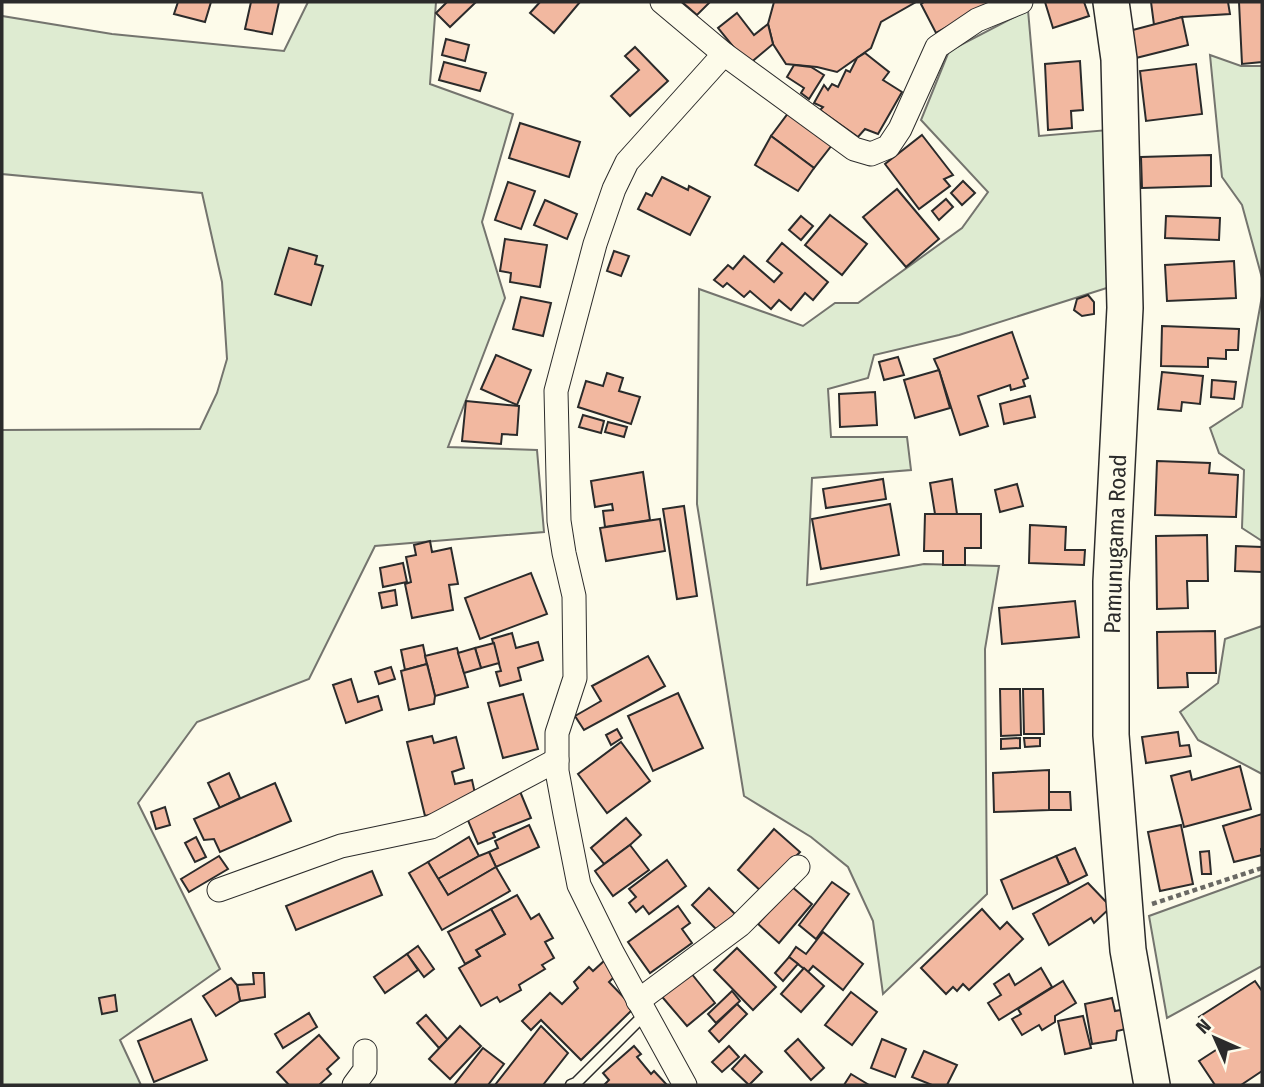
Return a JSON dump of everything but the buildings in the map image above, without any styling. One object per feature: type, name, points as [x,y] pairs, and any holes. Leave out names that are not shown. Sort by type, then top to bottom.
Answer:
[{"type":"main road","name":"Pamunugama Road","points":[[1111,2],[1119,60],[1125,308],[1111,582],[1111,735],[1128,950],[1152,1085]]},
{"type":"street","points":[[662,2],[724,54],[854,149],[871,154],[888,147],[900,129],[937,47],[977,20],[1021,2]]},
{"type":"street","points":[[685,1085],[612,953],[579,885],[559,782],[557,733],[575,678],[574,596],[559,521],[556,391],[595,244],[614,189],[627,162],[724,54]]},
{"type":"street","points":[[219,890],[341,846],[430,827],[557,760]]},
{"type":"street","points":[[642,1007],[740,925],[798,867]]},
{"type":"street","points":[[354,1085],[365,1070],[365,1051]]},
{"type":"lane","points":[[571,1085],[576,1083],[642,1007]]},
{"type":"path","points":[[1125,913],[1262,868]]},
{"type":"green space","points":[[308,2],[436,2],[430,84],[513,114],[482,222],[505,298],[448,447],[537,450],[544,532],[375,546],[309,679],[197,722],[138,803],[220,969],[120,1040],[141,1085],[2,1085],[2,430],[200,429],[217,393],[227,359],[222,282],[202,193],[2,174],[2,16],[112,34],[284,51]]},
{"type":"green space","points":[[1028,10],[1039,136],[1108,130],[1113,286],[959,335],[874,355],[868,378],[828,389],[831,437],[907,437],[911,470],[812,478],[807,585],[924,564],[999,566],[985,649],[987,894],[883,994],[873,921],[848,867],[811,837],[744,796],[697,504],[699,289],[803,326],[835,303],[858,303],[962,228],[988,192],[921,120],[949,51]]},
{"type":"green space","points":[[1210,55],[1241,66],[1262,66],[1262,278],[1242,205],[1222,177]]},
{"type":"green space","points":[[1262,296],[1262,541],[1242,528],[1244,470],[1219,453],[1210,428],[1242,407]]},
{"type":"green space","points":[[1262,626],[1262,774],[1198,740],[1180,712],[1218,683],[1225,639]]},
{"type":"green space","points":[[1262,875],[1262,966],[1167,1018],[1149,916]]}]
